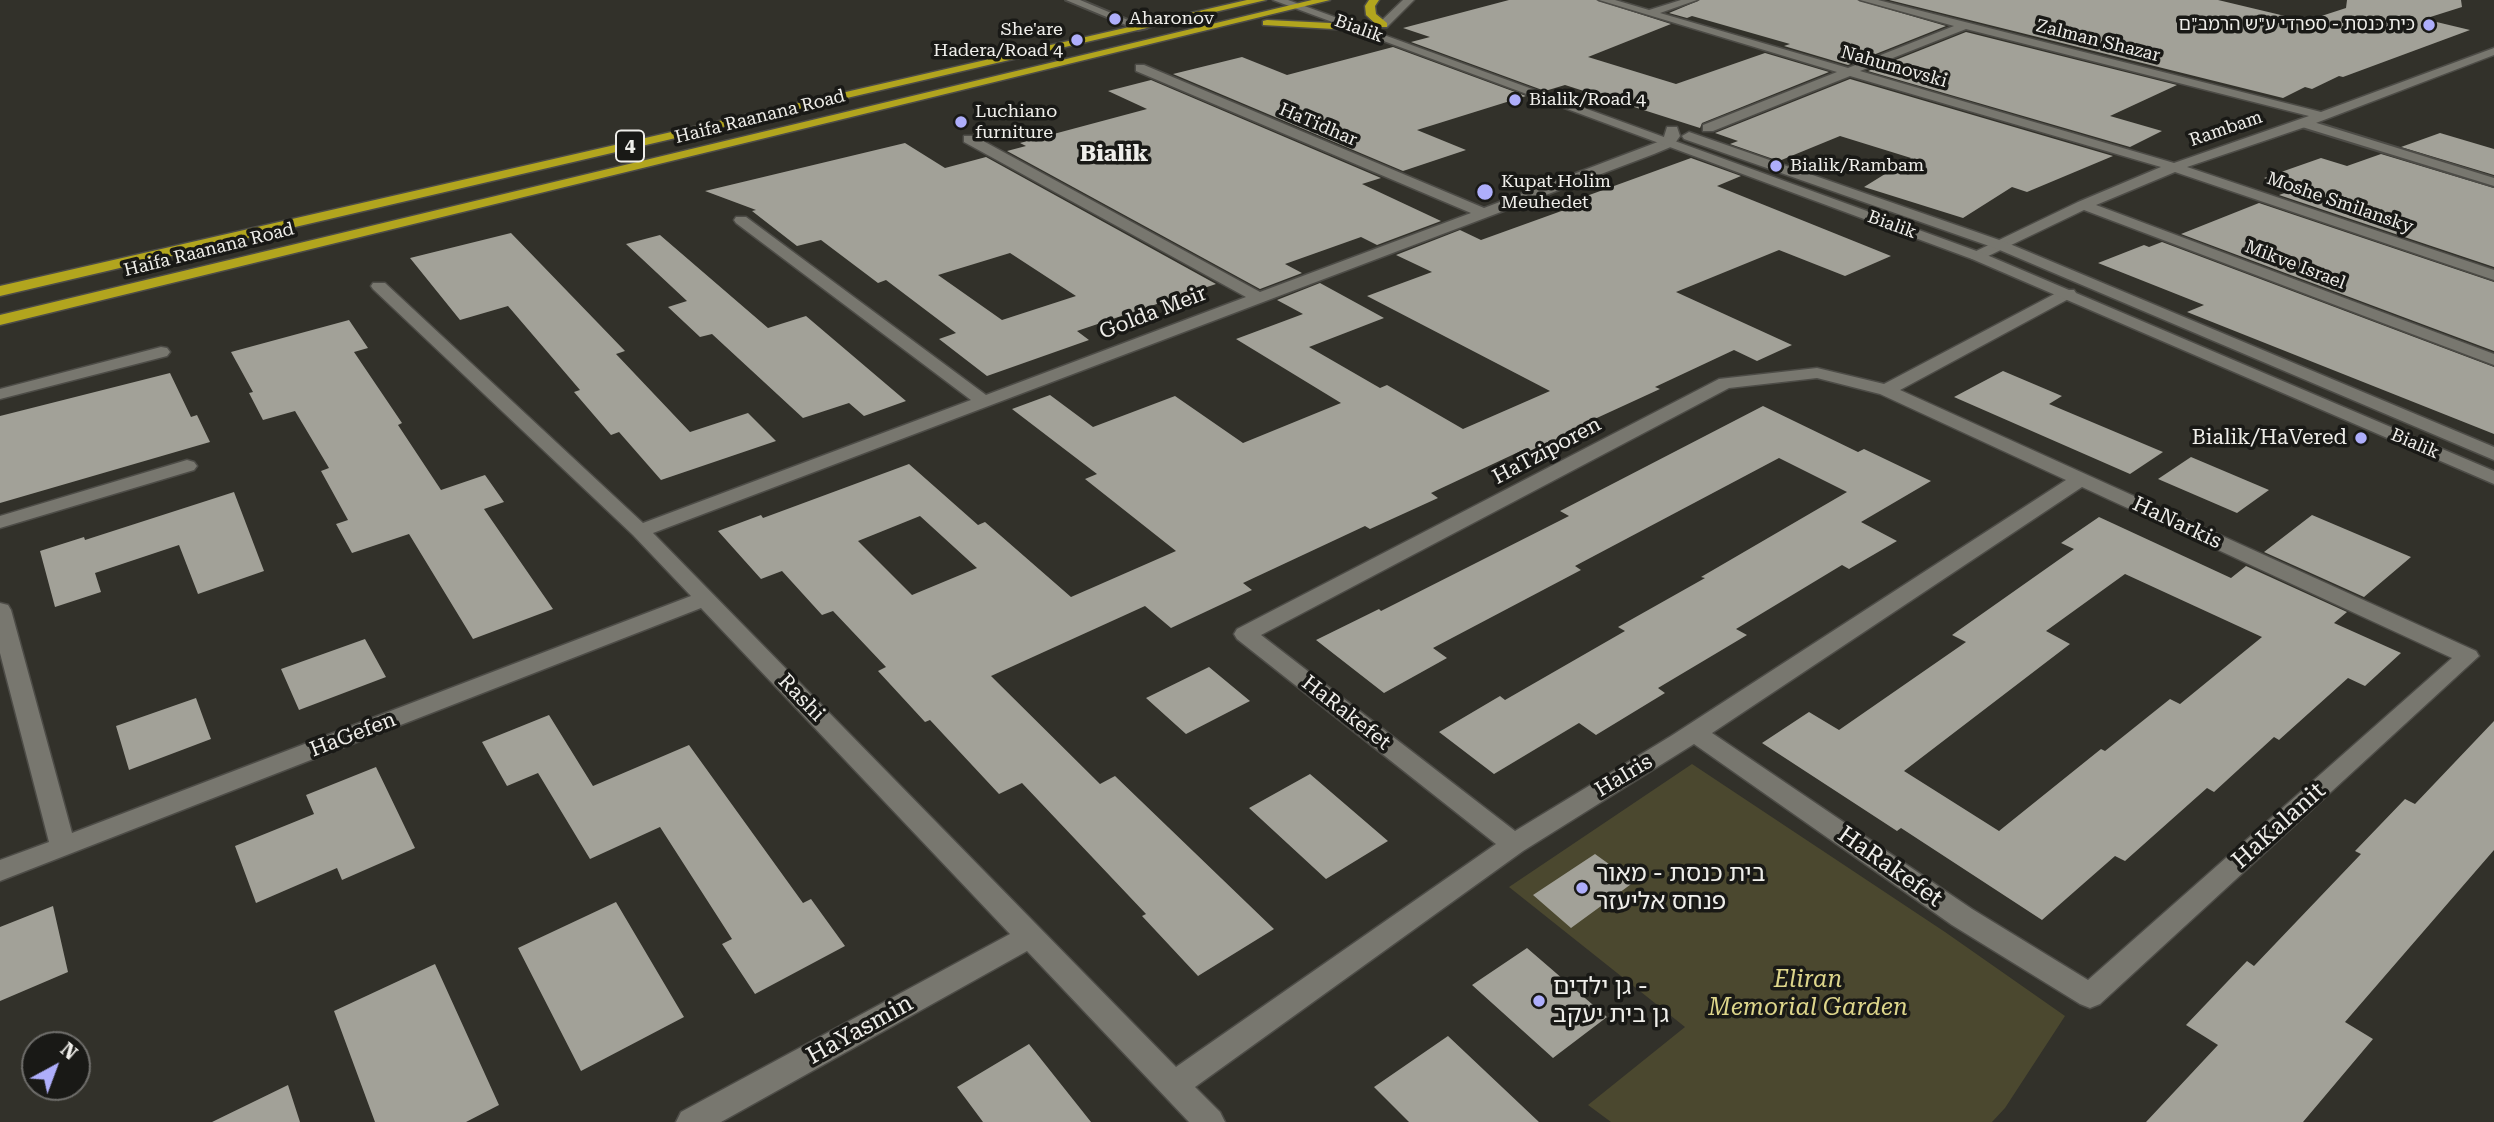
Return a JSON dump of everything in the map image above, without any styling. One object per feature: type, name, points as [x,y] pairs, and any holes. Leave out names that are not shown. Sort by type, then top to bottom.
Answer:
[{"type":"highway","points":[[1207,13],[1233,0]]},
{"type":"highway","name":"Haifa Raanana Road","points":[[0,291],[1261,0]]},
{"type":"highway","name":"Haifa Raanana Road","points":[[0,320],[1320,0]]},
{"type":"highway","points":[[1374,0],[1370,6],[1371,15],[1383,25]]},
{"type":"highway","points":[[1213,27],[1277,23],[1352,27]]},
{"type":"street","name":"Bialik","points":[[1278,0],[1670,136],[2000,245],[2494,454]]},
{"type":"street","name":"Bialik","points":[[1320,0],[1553,86]]},
{"type":"street","points":[[1383,25],[1409,0]]},
{"type":"street","name":"Nahumovski","points":[[1604,0],[2174,167]]},
{"type":"street","points":[[1649,13],[1692,0]]},
{"type":"street","name":"Zalman Shazar","points":[[1865,0],[2322,116]]},
{"type":"street","points":[[1708,128],[1966,25]]},
{"type":"street","name":"Rambam","points":[[1977,256],[2082,205],[2174,167],[2491,55]]},
{"type":"street","name":"HaTidhar","points":[[1140,68],[1483,213]]},
{"type":"street","name":"Bialik","points":[[1657,124],[1670,136],[2068,293],[2494,478]]},
{"type":"street","name":"Golda Meir","points":[[640,531],[1483,213],[1670,136]]},
{"type":"street","points":[[969,139],[1259,298]]},
{"type":"street","name":"Moshe Smilansky","points":[[2174,167],[2494,275]]},
{"type":"street","name":"Mikve Israel","points":[[2082,205],[2494,360]]},
{"type":"street","points":[[741,220],[983,401]]},
{"type":"street","name":"Rashi","points":[[379,286],[640,531],[1209,1122]]},
{"type":"street","points":[[1886,390],[2068,293]]},
{"type":"street","points":[[0,394],[161,352]]},
{"type":"street","name":"HaTziporen","points":[[1245,634],[1725,383],[1816,373],[1886,390]]},
{"type":"street","name":"HaNarkis","points":[[1886,390],[2468,656]]},
{"type":"street","points":[[0,522],[187,466]]},
{"type":"street","name":"HaIris","points":[[1174,1085],[1514,844],[1694,732],[2081,479]]},
{"type":"street","name":"HaGefen","points":[[0,871],[706,598]]},
{"type":"street","points":[[0,610],[62,847]]},
{"type":"street","name":"HaRakefet","points":[[1245,634],[1514,844]]},
{"type":"street","name":"HaKalanit","points":[[2090,996],[2468,656]]},
{"type":"street","name":"HaRakefet","points":[[1694,732],[1962,917],[2090,996]]},
{"type":"street","name":"HaYasmin","points":[[692,1122],[1028,937]]},
{"type":"lane","points":[[1070,0],[1142,27]]},
{"type":"lane","points":[[2303,123],[2494,181]]},
{"type":"green space","name":"Eliran Memorial Garden","points":[[1692,764],[1945,932],[2065,1016],[2005,1108],[1992,1122],[1611,1122],[1588,1105],[1685,1027],[1509,887]]},
{"type":"building","points":[[1509,0],[1596,0],[1671,24],[1588,57],[1676,84],[1765,53],[1829,72],[1702,123],[1700,128],[1565,85],[1545,91],[1411,42],[1430,37],[1403,28]]},
{"type":"building","points":[[1700,0],[1857,0],[1946,26],[1848,65],[1784,46],[1790,44],[1692,16],[1687,18],[1669,13]]},
{"type":"building","points":[[1889,0],[2218,0],[2306,21],[2346,8],[2347,0],[2461,0],[2462,7],[2424,19],[2470,30],[2343,77],[2339,76],[2312,89],[2305,87],[2283,98]]},
{"type":"building","points":[[1966,32],[2177,85],[2110,116],[2162,131],[2130,147],[1868,71]]},
{"type":"building","points":[[1393,47],[1526,96],[1417,130],[1466,150],[1403,171],[1173,74],[1242,57],[1287,75]]},
{"type":"building","points":[[1850,79],[2113,156],[2027,192],[2012,187],[1963,218],[1864,187],[1911,158],[1840,136],[1779,161],[1730,144],[1738,141],[1715,133]]},
{"type":"building","points":[[1151,80],[1381,178],[1362,184],[1441,221],[1377,245],[1361,237],[1285,264],[1302,273],[1260,289],[1007,151],[1026,146],[1020,143],[1147,109],[1108,91]]},
{"type":"building","points":[[2440,133],[2494,149],[2494,175],[2401,147]]},
{"type":"building","points":[[905,143],[945,168],[986,157],[1216,284],[1077,331],[1089,340],[987,376],[939,339],[956,333],[886,280],[878,283],[821,240],[797,246],[752,211],[756,210],[705,191]],"holes":[[[1010,253],[1076,296],[1002,320],[938,275]]]},
{"type":"building","points":[[2381,154],[2494,188],[2494,267],[2279,195],[2296,189],[2264,178],[2321,158],[2347,166]]},
{"type":"building","points":[[1691,158],[1741,176],[1717,186],[1891,256],[1845,276],[1779,250],[1676,292],[1792,345],[1757,361],[1734,350],[1655,387],[1660,389],[1575,428],[1579,431],[1531,453],[1525,449],[1431,493],[1438,498],[1370,529],[1365,526],[1243,583],[1252,590],[1171,628],[1145,606],[991,676],[1100,784],[1115,776],[1274,929],[1198,976],[1142,916],[1146,914],[1022,783],[999,794],[930,720],[925,722],[878,671],[886,667],[833,611],[822,615],[782,571],[761,579],[718,531],[761,515],[763,518],[909,464],[978,525],[985,522],[1071,597],[1176,551],[1085,479],[1097,474],[1012,409],[1050,395],[1093,427],[1175,396],[1243,443],[1341,403],[1236,339],[1303,314],[1277,300],[1320,283],[1384,318],[1309,347],[1380,388],[1387,385],[1463,429],[1550,391],[1367,296],[1432,272],[1396,255],[1460,230],[1481,240],[1567,209],[1559,206]],"holes":[[[920,516],[977,568],[912,595],[858,541]]]},
{"type":"building","points":[[2259,203],[2494,282],[2494,351],[2181,234]]},
{"type":"building","points":[[511,233],[625,351],[616,354],[690,432],[748,413],[776,441],[661,480],[619,432],[611,435],[574,392],[580,390],[508,306],[460,320],[410,258]]},
{"type":"building","points":[[660,235],[768,328],[806,316],[906,401],[864,416],[849,403],[803,418],[712,334],[700,337],[668,307],[687,301],[626,244]]},
{"type":"building","points":[[2162,242],[2494,367],[2494,434],[2187,312],[2204,305],[2098,263],[2144,245],[2149,247]]},
{"type":"building","points":[[349,320],[368,348],[354,352],[402,423],[398,425],[441,490],[485,475],[504,502],[484,509],[553,609],[473,639],[409,534],[352,553],[336,524],[348,520],[321,471],[329,468],[295,411],[263,420],[249,393],[253,392],[231,352]]},
{"type":"building","points":[[2003,371],[2062,396],[2049,404],[2163,452],[2130,474],[1954,397]]},
{"type":"building","points":[[170,373],[191,417],[197,415],[210,442],[0,503],[0,416]]},
{"type":"building","points":[[1763,406],[1858,452],[1864,449],[1931,481],[1861,522],[1897,541],[1849,569],[1842,565],[1736,629],[1747,635],[1658,688],[1665,693],[1596,735],[1579,723],[1494,774],[1439,732],[1500,696],[1505,700],[1625,631],[1618,627],[1847,492],[1779,458],[1575,566],[1581,570],[1433,648],[1447,658],[1384,693],[1316,640],[1379,609],[1381,611],[1569,516],[1560,511]]},
{"type":"building","points":[[2191,457],[2269,490],[2237,513],[2158,479]]},
{"type":"building","points":[[234,492],[264,571],[198,594],[179,545],[95,573],[101,592],[55,607],[40,551],[84,537],[85,540]]},
{"type":"building","points":[[2312,515],[2411,557],[2364,597],[2264,552]]},
{"type":"building","points":[[2099,517],[2231,578],[2246,566],[2347,612],[2334,623],[2401,653],[2365,686],[2348,678],[2279,740],[2274,737],[2214,792],[2207,788],[2125,861],[2115,856],[2042,920],[1901,828],[1897,831],[1762,743],[1809,712],[1839,730],[1966,642],[1952,635],[2074,549],[2061,543]],"holes":[[[2125,574],[2262,637],[2180,704],[2170,699],[2105,751],[2101,749],[1999,831],[1904,771],[2070,644],[2046,631]]]},
{"type":"building","points":[[365,639],[386,677],[299,710],[281,669]]},
{"type":"building","points":[[1209,667],[1250,701],[1186,734],[1146,698]]},
{"type":"building","points":[[196,698],[211,739],[129,770],[116,726]]},
{"type":"building","points":[[549,715],[593,786],[689,745],[803,903],[811,899],[845,946],[755,994],[722,944],[732,939],[660,827],[590,859],[538,773],[507,786],[482,742]]},
{"type":"building","points":[[2494,721],[2494,850],[2345,1022],[2373,1039],[2303,1122],[2146,1122],[2218,1045],[2186,1025],[2247,961],[2254,966],[2361,854],[2355,851],[2405,799],[2415,804]]},
{"type":"building","points":[[376,767],[415,848],[342,880],[337,868],[256,903],[235,846],[314,814],[306,795]]},
{"type":"building","points":[[1310,774],[1388,841],[1326,879],[1249,808]]},
{"type":"building","points":[[1595,854],[1634,882],[1571,928],[1533,895]]},
{"type":"building","points":[[616,902],[684,1017],[581,1071],[518,948]]},
{"type":"building","points":[[53,906],[68,972],[0,1001],[0,927]]},
{"type":"building","name":"גן ילדים - גן בית יעקב","points":[[1527,948],[1607,1017],[1553,1058],[1472,985]]},
{"type":"building","points":[[435,964],[499,1105],[466,1122],[375,1122],[334,1011]]},
{"type":"building","points":[[1448,1036],[1539,1122],[1409,1122],[1374,1087]]},
{"type":"building","points":[[1029,1044],[1091,1122],[983,1122],[957,1087]]},
{"type":"building","points":[[288,1085],[300,1122],[212,1122]]},
{"type":"place","name":"Aharonov","points":[[1115,19]]},
{"type":"place","name":"כית כנסת - ספרדי ע\"ש הרמב\"ם","points":[[2429,25]]},
{"type":"place","name":"She'are Hadera/Road 4","points":[[1077,40]]},
{"type":"place","name":"Bialik/Road 4","points":[[1515,100]]},
{"type":"place","name":"Luchiano furniture","points":[[961,122]]},
{"type":"place","name":"Bialik/Rambam","points":[[1776,166]]},
{"type":"place","name":"Kupat Holim Meuhedet","points":[[1485,192]]},
{"type":"place","name":"Bialik/HaVered","points":[[2361,438]]},
{"type":"place","name":"בית כנסת - מאור פנחס אליעזר","points":[[1582,888]]},
{"type":"place","name":"גן ילדים - גן בית יעקב","points":[[1539,1001]]},
{"type":"district","name":"Bialik","points":[[1114,154]]}]
